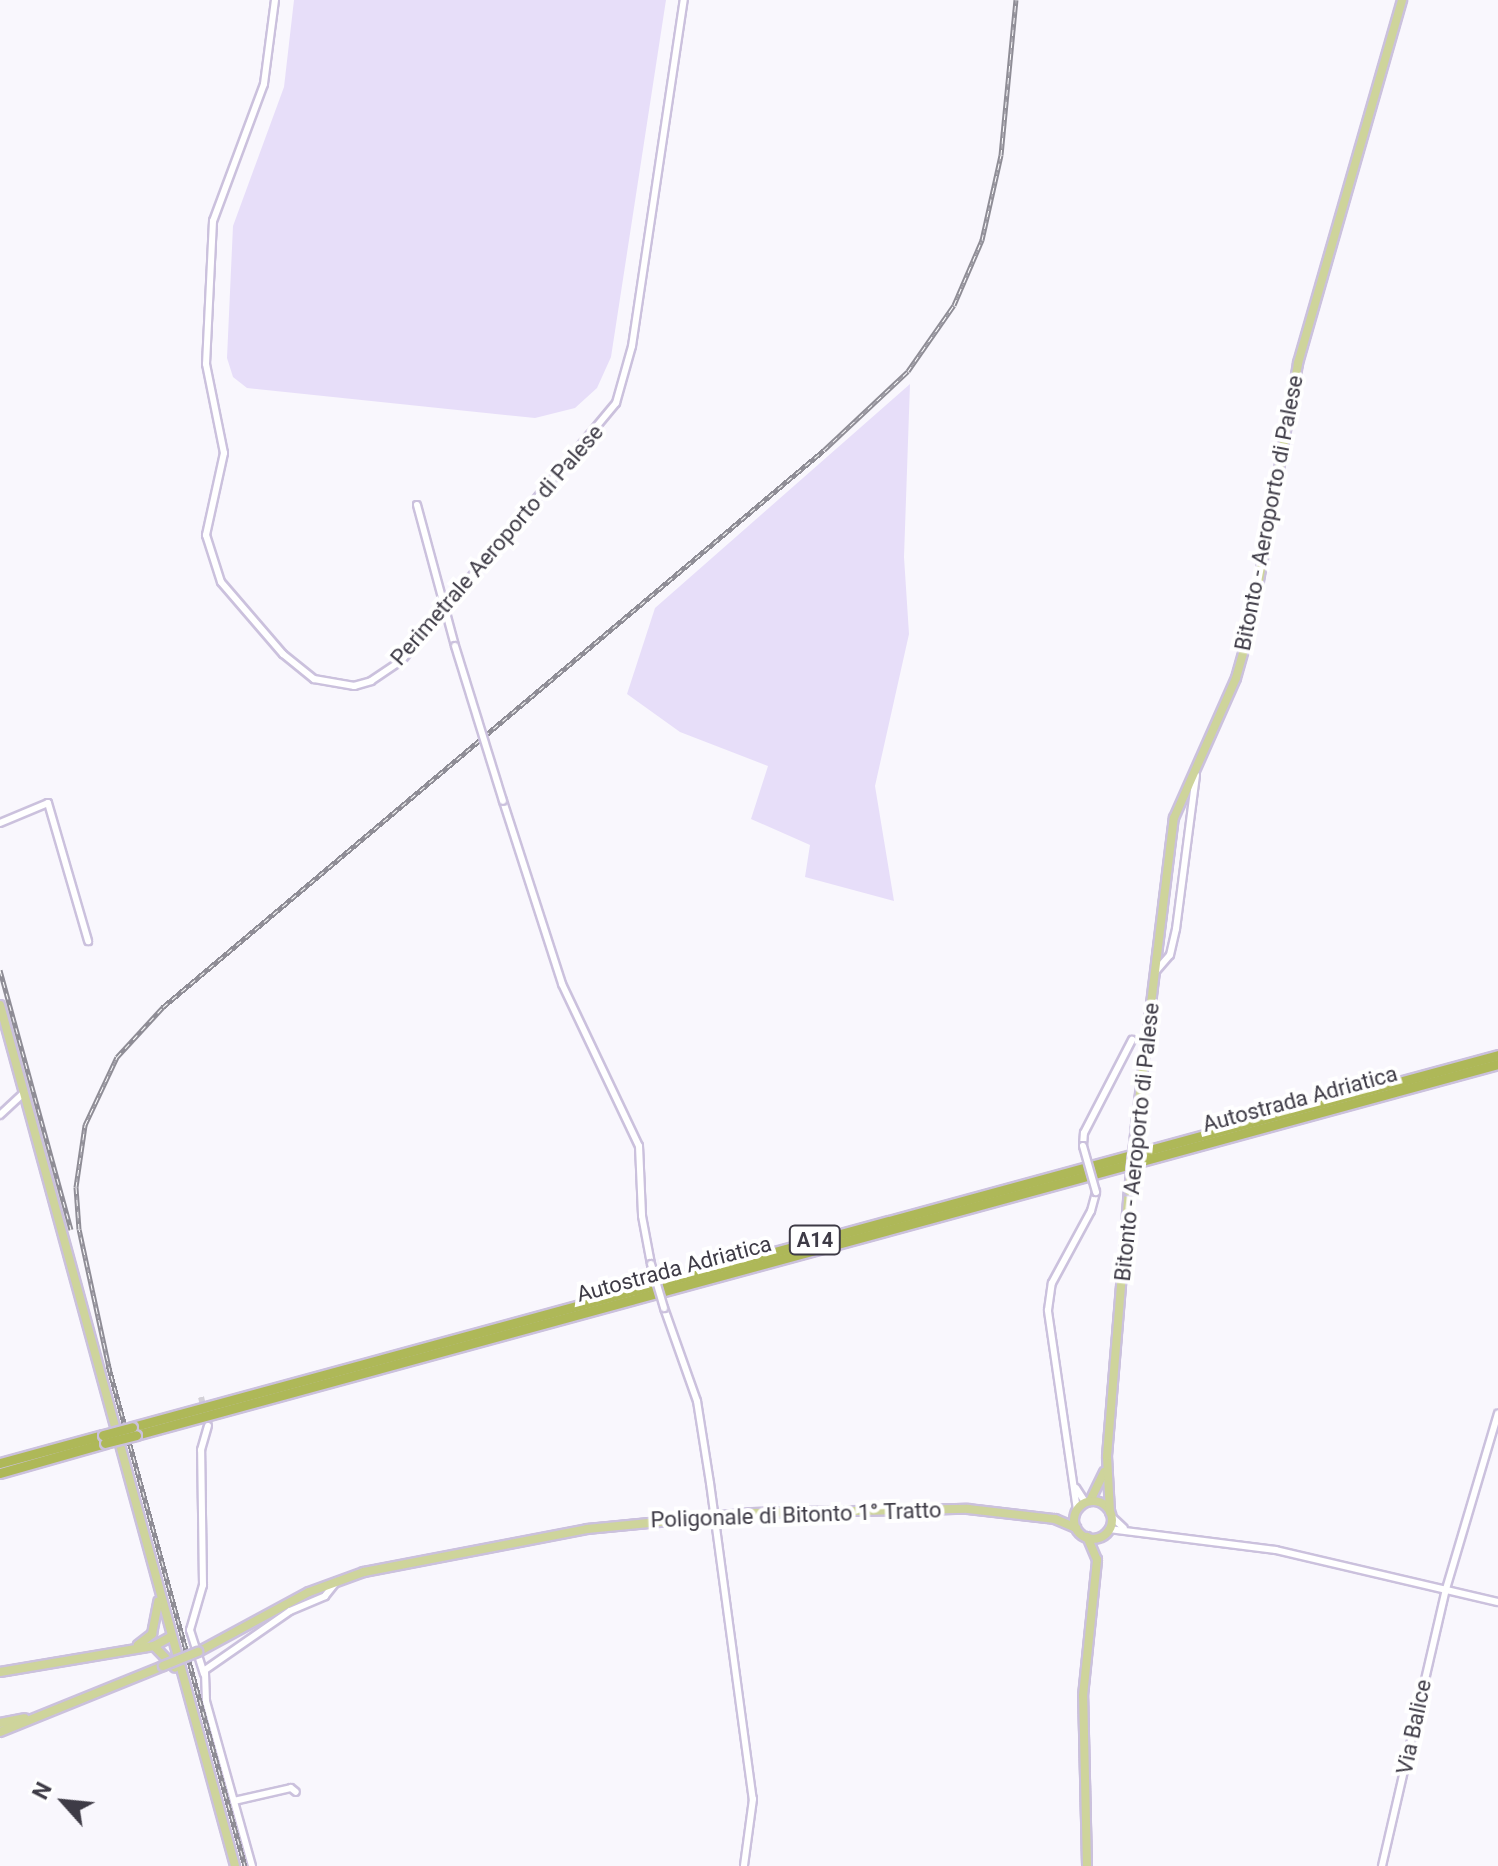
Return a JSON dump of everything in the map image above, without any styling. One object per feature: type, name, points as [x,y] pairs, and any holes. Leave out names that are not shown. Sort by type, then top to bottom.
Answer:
[{"type":"highway","name":"Autostrada Adriatica","points":[[134,1431],[1498,1055]]},
{"type":"highway","name":"Autostrada Adriatica","points":[[0,1463],[104,1439],[1498,1064]]},
{"type":"highway","name":"Autostrada Adriatica","points":[[0,1473],[104,1439]]},
{"type":"main road","name":"Bitonto - Aeroporto di Palese","points":[[1107,1456],[1129,1191],[1169,841],[1181,795],[1236,678],[1251,625],[1298,363],[1402,0]]},
{"type":"main road","points":[[0,1005],[170,1637],[235,1866]]},
{"type":"main road","points":[[1055,1519],[1076,1512],[1098,1490],[1107,1456]]},
{"type":"main road","points":[[1087,1866],[1083,1696],[1097,1560],[1111,1514],[1107,1456]]},
{"type":"main road","points":[[1088,1502],[1111,1514]]},
{"type":"main road","name":"Poligonale di Bitonto 1° Tratto","points":[[0,1732],[198,1652],[337,1581],[503,1541],[714,1516],[968,1509],[1055,1519]]},
{"type":"main road","points":[[1076,1512],[1076,1528]]},
{"type":"main road","points":[[1055,1519],[1076,1528],[1087,1537],[1097,1560]]},
{"type":"main road","points":[[1087,1537],[1108,1530]]},
{"type":"main road","points":[[146,1639],[157,1616],[158,1593]]},
{"type":"main road","points":[[137,1645],[146,1639],[170,1637]]},
{"type":"main road","points":[[0,1672],[137,1645],[154,1646],[170,1637]]},
{"type":"main road","points":[[154,1646],[181,1675]]},
{"type":"main road","points":[[0,1723],[45,1713]]},
{"type":"street","name":"Perimetrale Aeroporto di Palese","points":[[274,0],[262,93],[213,221],[206,364],[224,453],[209,511],[208,548],[221,582],[302,673],[332,684],[354,686],[387,672],[446,609],[591,438],[626,379],[684,0]]},
{"type":"street","points":[[417,505],[455,646],[553,961],[639,1146],[642,1216],[651,1264],[697,1401],[714,1516],[753,1799],[744,1866]]},
{"type":"street","points":[[1156,971],[1170,955],[1176,929],[1198,760]]},
{"type":"street","points":[[0,823],[48,803],[88,941]]},
{"type":"street","points":[[1076,1512],[1075,1485],[1048,1310],[1052,1283],[1091,1211],[1096,1192],[1083,1146],[1084,1133],[1132,1040]]},
{"type":"street","points":[[0,1050],[11,1045]]},
{"type":"street","points":[[0,1115],[24,1093]]},
{"type":"street","name":"Via Balice","points":[[1382,1866],[1446,1589],[1498,1414]]},
{"type":"street","points":[[208,1426],[201,1450],[203,1585],[190,1630],[204,1674],[206,1701],[252,1866]]},
{"type":"street","points":[[1075,1485],[1088,1502]]},
{"type":"street","points":[[1111,1514],[1124,1528]]},
{"type":"street","points":[[1108,1530],[1124,1528],[1276,1550],[1498,1602]]},
{"type":"street","points":[[204,1674],[209,1664],[290,1611],[325,1596],[337,1581]]},
{"type":"street","points":[[234,1801],[291,1788],[296,1792]]},
{"type":"shaded area","points":[[294,0],[666,0],[611,357],[597,388],[575,408],[535,418],[247,388],[233,377],[227,358],[233,226],[284,87]]},
{"type":"shaded area","points":[[910,384],[904,557],[909,634],[875,786],[894,901],[805,877],[810,845],[751,819],[768,766],[680,732],[627,694],[655,608]]},
{"type":"tunnel","points":[[201,1397],[208,1426]]},
{"type":"railway","points":[[110,1372],[79,1229],[76,1187],[85,1125],[117,1057],[163,1007],[824,450],[908,371],[954,305],[982,240],[1001,155],[1016,0]]},
{"type":"railway","points":[[0,970],[71,1229]]},
{"type":"railway","points":[[108,1364],[245,1866]]}]
